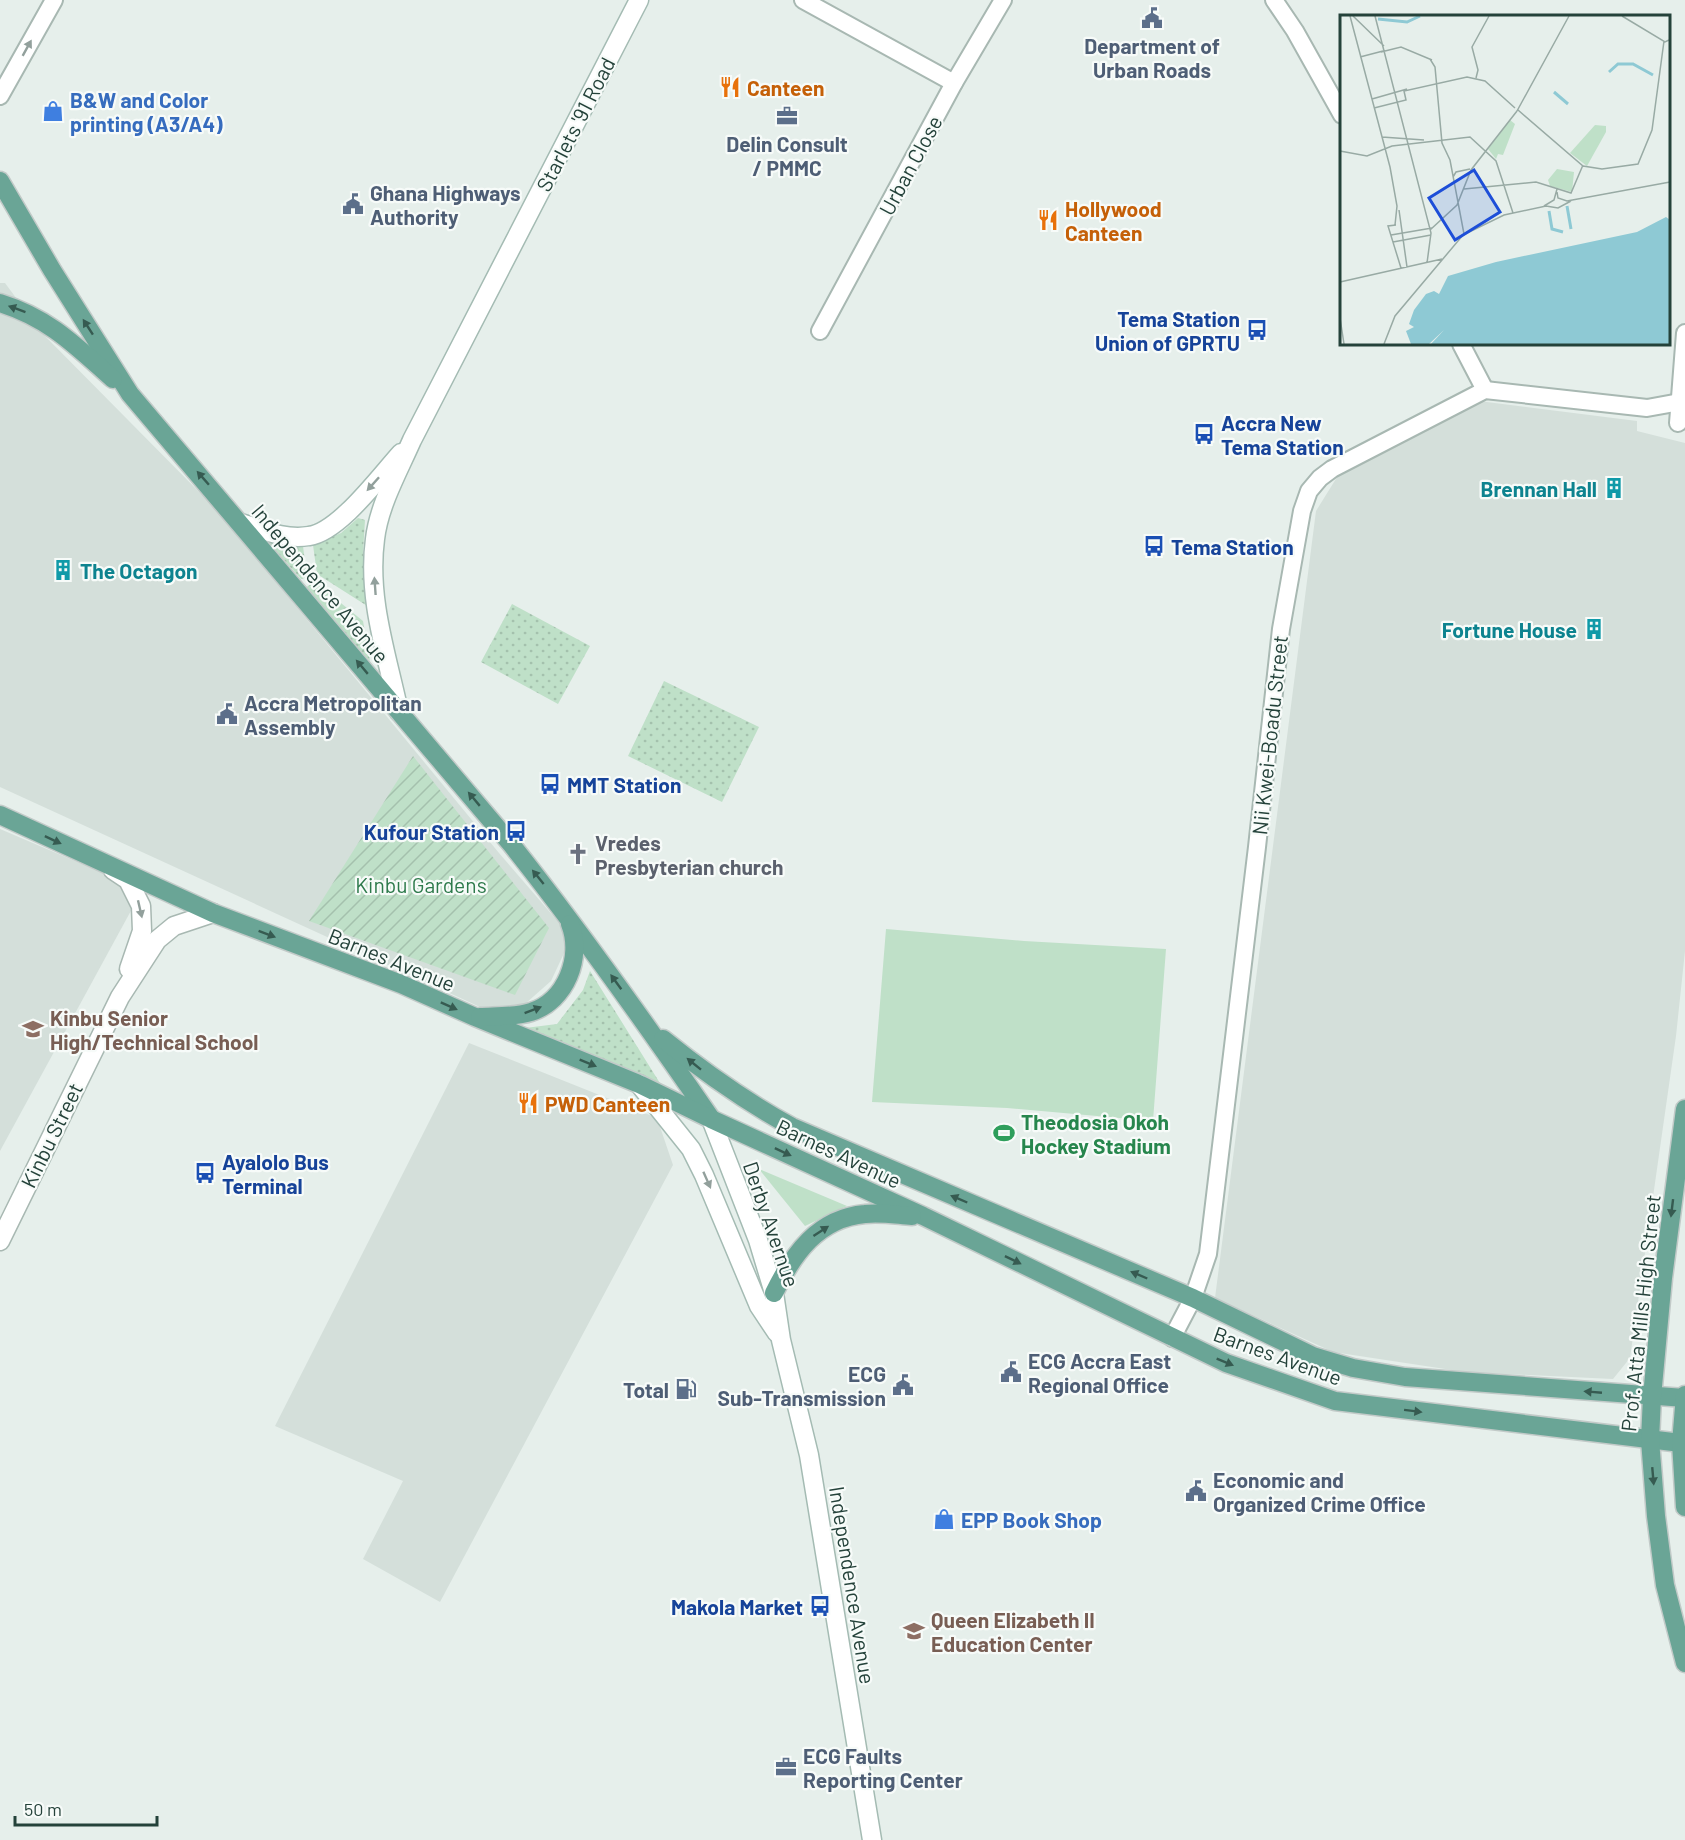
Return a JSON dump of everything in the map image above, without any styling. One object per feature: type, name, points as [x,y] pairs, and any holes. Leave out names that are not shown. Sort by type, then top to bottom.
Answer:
[{"type":"main road","name":"Starlets '91 Road","points":[[399,712],[381,633],[374,586],[375,539],[384,503],[412,440],[639,0]]},
{"type":"main road","name":"Independence Avenue","points":[[0,181],[52,270],[130,394],[480,806],[564,910],[650,1029]]},
{"type":"main road","points":[[0,303],[20,309],[44,321],[67,338],[130,394]]},
{"type":"main road","name":"Starlets '91 Road","points":[[241,523],[278,536],[309,536],[325,531],[346,514],[412,440]]},
{"type":"main road","name":"Barnes Avenue","points":[[0,815],[213,913],[401,984],[475,1017],[639,1083],[711,1119],[923,1216],[1226,1363],[1335,1401],[1681,1443]]},
{"type":"main road","points":[[105,865],[128,880],[141,906],[142,931],[120,997]]},
{"type":"main road","points":[[475,1017],[531,1012],[546,1004],[565,985],[575,961],[574,936],[564,910]]},
{"type":"main road","points":[[120,997],[157,940],[174,926],[213,913]]},
{"type":"main road","name":"Kinbu Street","points":[[0,1241],[120,997]]},
{"type":"main road","name":"Barnes Avenue","points":[[650,1029],[710,1077],[750,1104],[792,1127],[1192,1298],[1313,1356],[1353,1368],[1405,1377],[1652,1397],[1685,1397]]},
{"type":"main road","name":"Derby Avernue","points":[[650,1029],[711,1119],[758,1240],[774,1293],[781,1340]]},
{"type":"main road","name":"Derby Avernue","points":[[639,1083],[691,1149],[759,1306],[781,1340]]},
{"type":"main road","name":"Prof. Atta Mills High Street","points":[[1685,1109],[1663,1278],[1650,1440],[1656,1516],[1665,1585],[1685,1663]]},
{"type":"main road","points":[[774,1293],[787,1267],[799,1250],[813,1235],[830,1224],[849,1216],[868,1213],[923,1216]]},
{"type":"main road","name":"Independence Avenue","points":[[781,1340],[809,1455],[872,1840]]},
{"type":"main road","points":[[1685,1397],[1681,1443],[1685,1507]]},
{"type":"street","points":[[0,96],[54,0]]},
{"type":"street","points":[[803,0],[954,82]]},
{"type":"street","name":"Urban Close","points":[[820,331],[954,82],[1003,0]]},
{"type":"street","points":[[1274,0],[1295,31],[1340,113]]},
{"type":"street","points":[[1462,345],[1485,390],[1647,408],[1681,423],[1685,333]]},
{"type":"street","name":"Nii Kwei-Boadu Street","points":[[1172,1338],[1192,1298],[1208,1254],[1281,629],[1302,512],[1309,491],[1332,469],[1485,390]]},
{"type":"street","points":[[1647,408],[1682,401]]},
{"type":"shaded area","points":[[0,283],[5,283],[42,333],[216,509],[561,925],[566,949],[551,981],[525,1004],[480,1007],[0,787]]},
{"type":"shaded area","points":[[1479,401],[1637,421],[1637,431],[1685,443],[1685,951],[1676,1036],[1630,1358],[1613,1379],[1465,1372],[1333,1352],[1215,1298],[1316,511],[1339,474]]},
{"type":"shaded area","name":"Kinbu Senior High/Technical School","points":[[0,829],[115,878],[133,907],[0,1151]]},
{"type":"shaded area","points":[[469,1043],[657,1118],[673,1165],[440,1602],[363,1559],[403,1481],[275,1426]]},
{"type":"green space","points":[[358,518],[365,520],[363,553],[372,609],[317,574],[313,545],[341,533]]},
{"type":"green space","points":[[269,543],[303,546],[307,577],[301,579]]},
{"type":"green space","points":[[315,582],[363,621],[370,661],[303,589]]},
{"type":"green space","points":[[512,604],[590,646],[558,704],[481,662]]},
{"type":"green space","points":[[664,681],[759,727],[722,802],[628,756]]},
{"type":"green space","name":"Kinbu Gardens","points":[[413,756],[549,928],[515,995],[309,921]]},
{"type":"green space","name":"Theodosia Okoh Hockey Stadium","points":[[886,929],[1024,941],[1166,949],[1153,1121],[1007,1108],[872,1102]]},
{"type":"green space","points":[[590,971],[663,1088],[525,1028],[557,1024],[583,990]]},
{"type":"green space","points":[[759,1169],[847,1206],[805,1226]]},
{"type":"place","name":"Department of Urban Roads","points":[[1152,18]]},
{"type":"place","name":"Canteen","points":[[730,87]]},
{"type":"place","name":"B&W and Color printing (A3/A4)","points":[[53,111]]},
{"type":"place","name":"Delin Consult / PMMC","points":[[787,116]]},
{"type":"place","name":"Ghana Highways Authority","points":[[353,204]]},
{"type":"place","name":"Hollywood Canteen","points":[[1048,220]]},
{"type":"place","name":"Tema Station Union of GPRTU","points":[[1257,330]]},
{"type":"place","name":"Accra New Tema Station","points":[[1204,434]]},
{"type":"place","name":"Brennan Hall","points":[[1614,488]]},
{"type":"place","name":"Tema Station","points":[[1154,546]]},
{"type":"place","name":"The Octagon","points":[[63,570]]},
{"type":"place","name":"Fortune House","points":[[1594,629]]},
{"type":"place","name":"Accra Metropolitan Assembly","points":[[227,714]]},
{"type":"place","name":"MMT Station","points":[[550,784]]},
{"type":"place","name":"Kufour Station","points":[[516,831]]},
{"type":"place","name":"Vredes Presbyterian church","points":[[578,854]]},
{"type":"place","name":"Kinbu Senior High/Technical School","points":[[33,1029]]},
{"type":"place","name":"PWD Canteen","points":[[528,1103]]},
{"type":"place","name":"Theodosia Okoh Hockey Stadium","points":[[1004,1133]]},
{"type":"place","name":"Ayalolo Bus Terminal","points":[[205,1173]]},
{"type":"place","name":"ECG Accra East Regional Office","points":[[1011,1372]]},
{"type":"place","name":"ECG Sub-Transmission","points":[[903,1385]]},
{"type":"place","name":"Total","points":[[686,1389]]},
{"type":"place","name":"Economic and Organized Crime Office","points":[[1196,1491]]},
{"type":"place","name":"EPP Book Shop","points":[[944,1519]]},
{"type":"place","name":"Makola Market","points":[[820,1606]]},
{"type":"place","name":"Queen Elizabeth II Education Center","points":[[914,1631]]},
{"type":"place","name":"ECG Faults Reporting Center","points":[[786,1767]]}]
